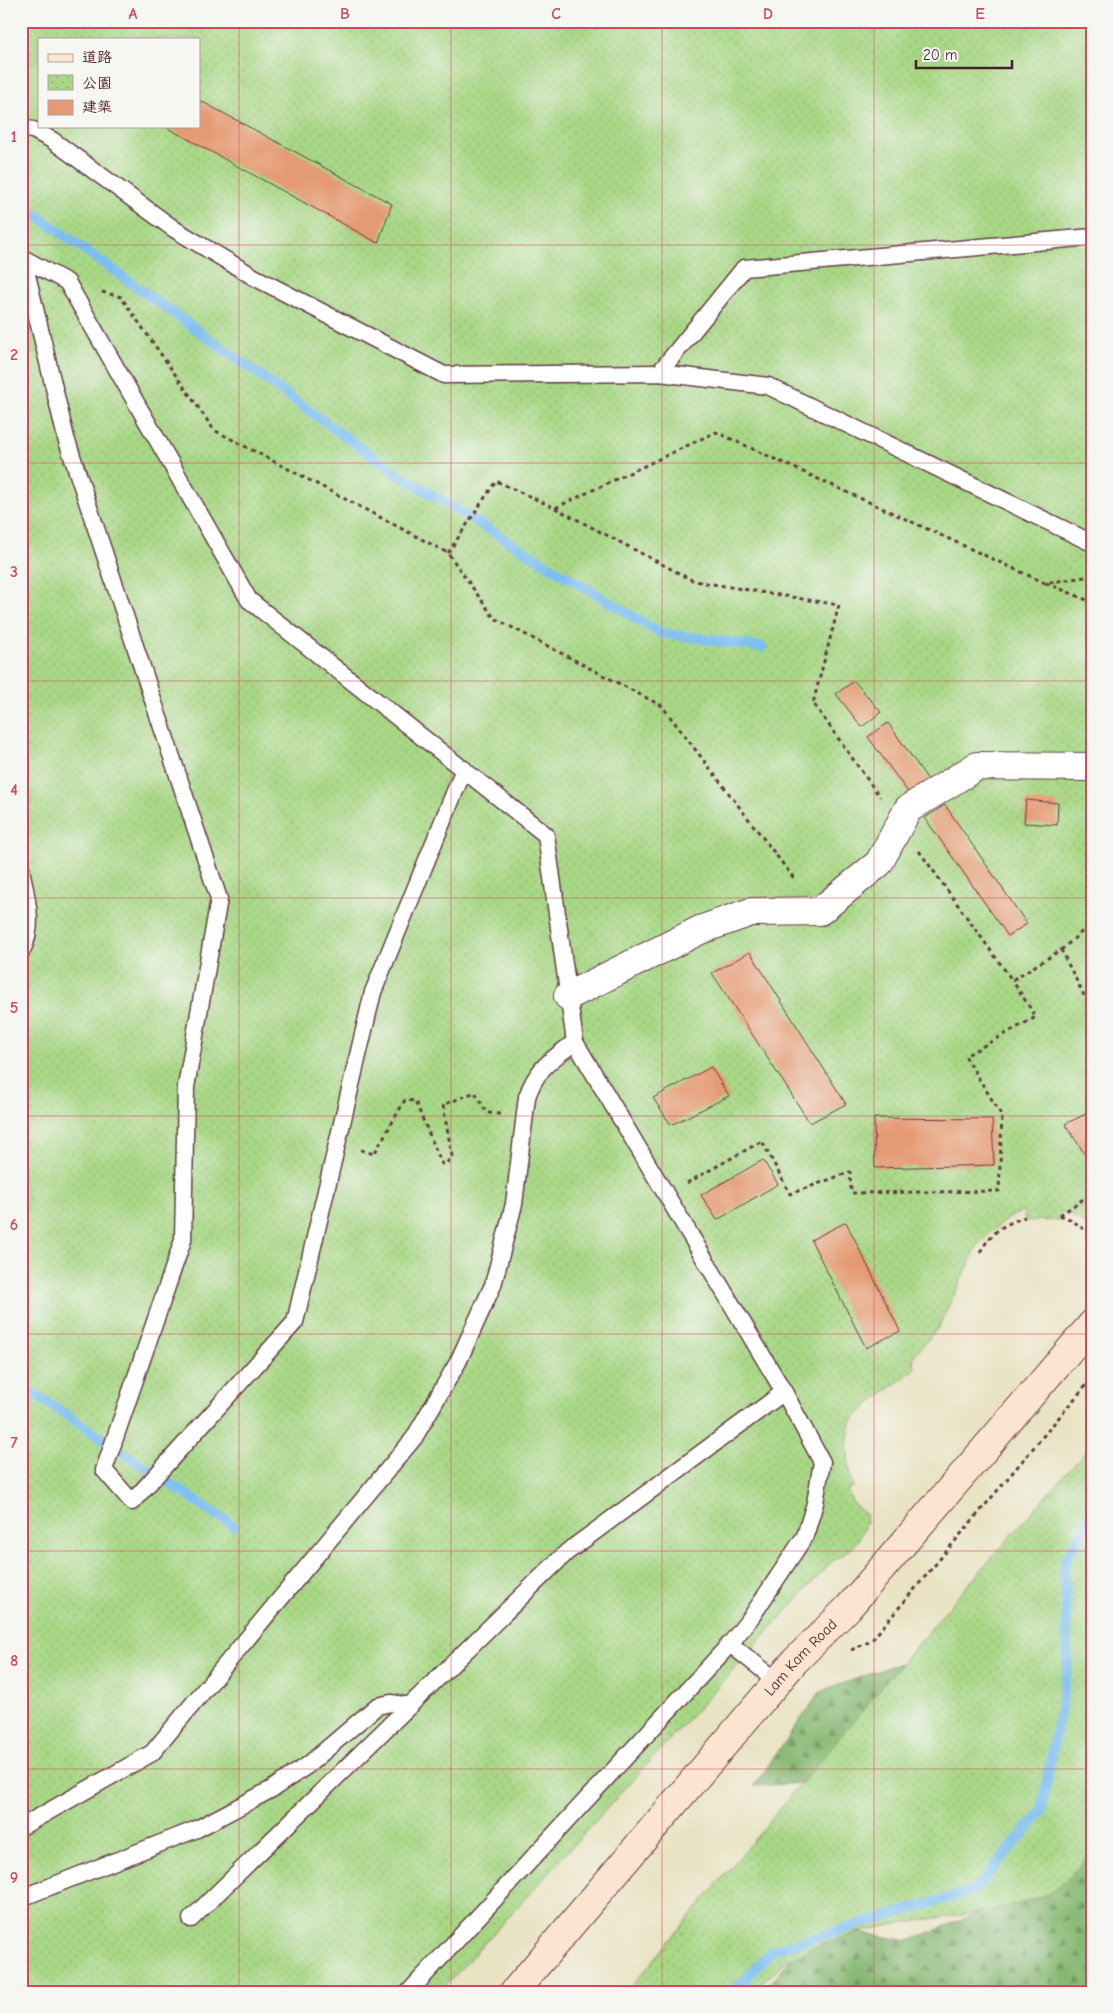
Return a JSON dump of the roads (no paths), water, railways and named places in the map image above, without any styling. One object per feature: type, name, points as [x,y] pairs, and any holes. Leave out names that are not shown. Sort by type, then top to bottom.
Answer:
[{"type":"main road","name":"Lam Kam Road","points":[[512,1993],[777,1681],[848,1608],[1092,1324]]},
{"type":"street","points":[[568,996],[700,930],[751,912],[820,911],[879,863],[908,809],[978,766],[1092,767]]},
{"type":"lane","points":[[21,128],[33,130],[52,140],[174,229],[254,277],[444,376],[659,373],[768,386],[1092,543]]},
{"type":"lane","points":[[659,373],[744,268],[1092,237]]},
{"type":"lane","points":[[22,258],[67,282],[249,600],[546,835],[575,1042],[784,1392],[822,1462],[815,1503],[805,1536],[752,1616],[730,1644],[408,1993]]},
{"type":"lane","points":[[22,258],[66,438],[219,899],[186,1087],[183,1240],[104,1470],[132,1502],[295,1322],[373,992],[464,769]]},
{"type":"lane","points":[[21,869],[29,934],[21,952]]},
{"type":"lane","points":[[21,1827],[152,1753],[414,1438],[458,1362],[492,1285],[514,1204],[526,1097],[531,1082],[542,1067],[575,1042]]},
{"type":"lane","points":[[191,1919],[567,1552],[784,1392]]},
{"type":"lane","points":[[730,1644],[777,1681]]},
{"type":"lane","points":[[21,1898],[197,1829],[272,1789],[308,1765],[377,1706],[391,1703],[410,1706]]},
{"type":"waterway","points":[[21,204],[396,473],[660,633],[762,647]]},
{"type":"waterway","points":[[21,1385],[234,1526]]},
{"type":"waterway","points":[[732,1993],[773,1950],[975,1890],[1041,1812],[1068,1666],[1064,1561],[1092,1517]]}]
